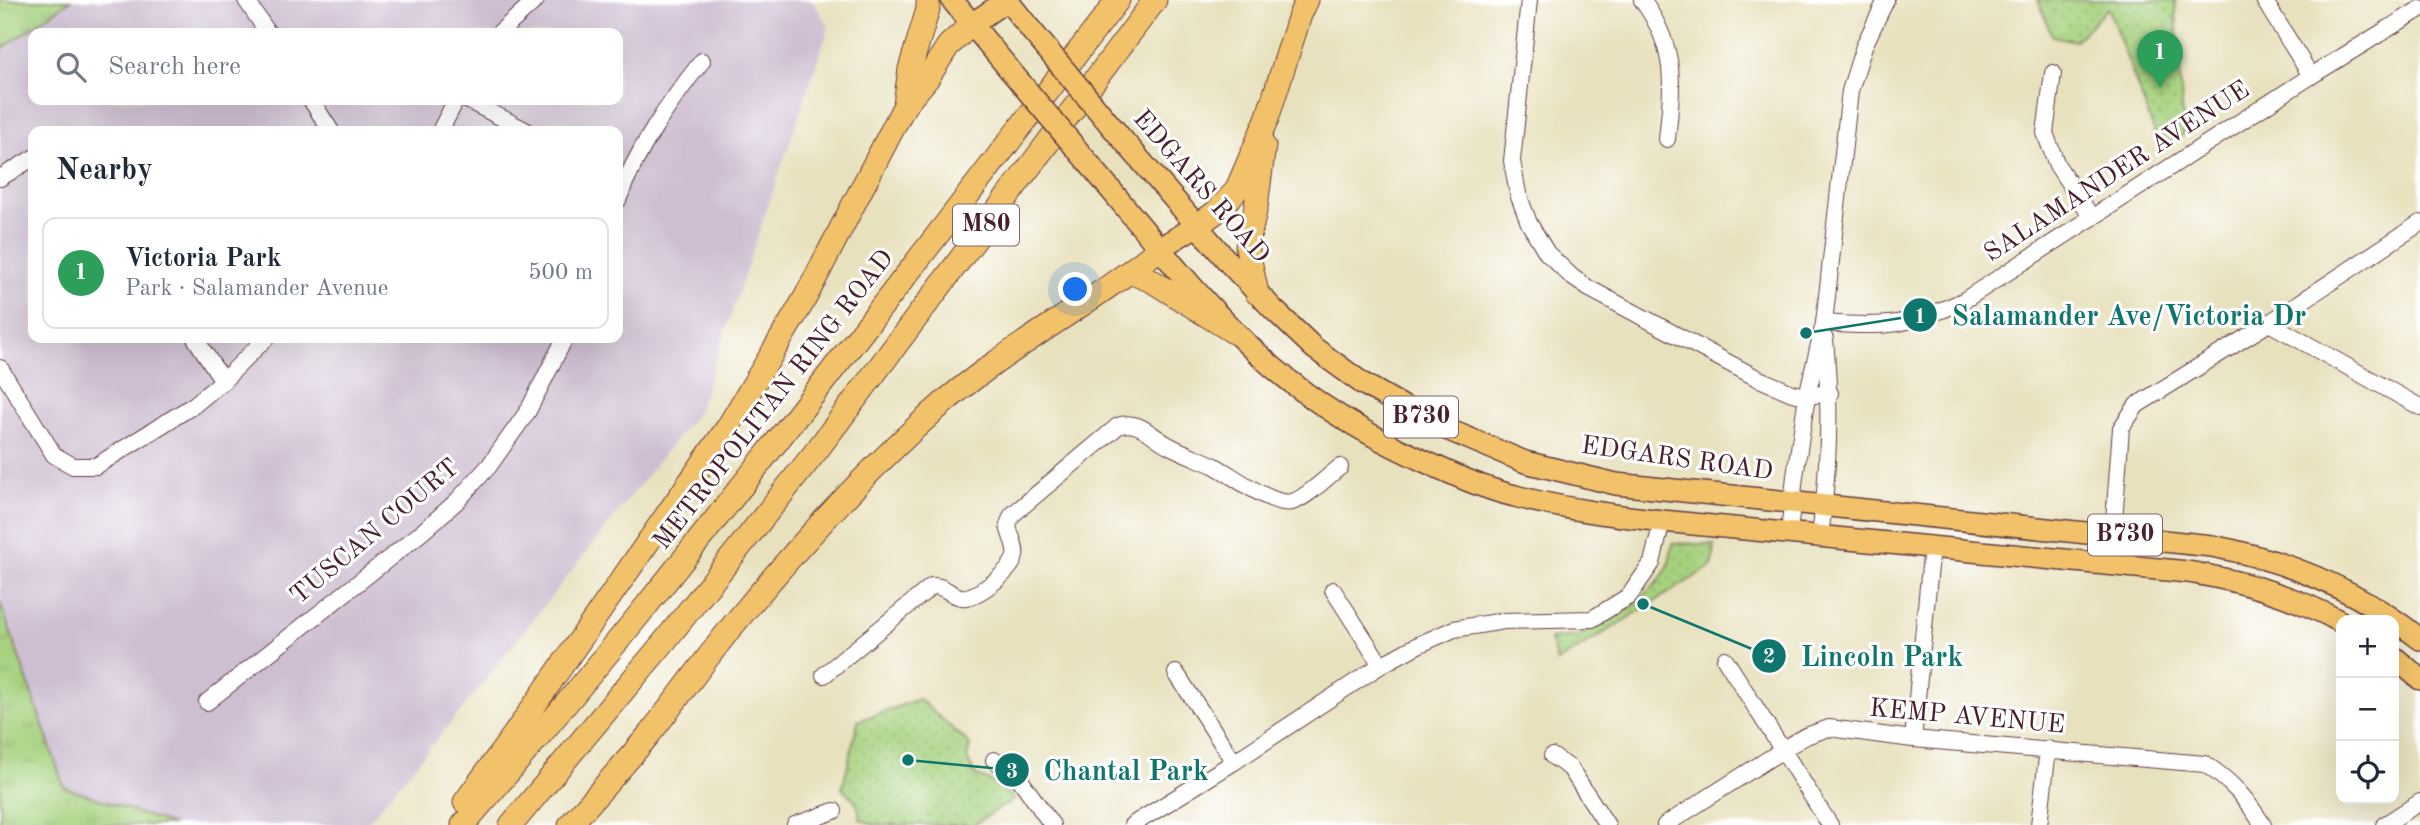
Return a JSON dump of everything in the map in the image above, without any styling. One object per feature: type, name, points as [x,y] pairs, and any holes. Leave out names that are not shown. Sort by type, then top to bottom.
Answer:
[{"type":"highway","points":[[905,105],[910,69],[928,9],[928,0]]},
{"type":"highway","name":"METROPOLITAN RING ROAD","points":[[463,825],[707,531],[996,161],[1117,0]]},
{"type":"highway","name":"M80","points":[[511,825],[757,527],[1154,0]]},
{"type":"highway","points":[[1198,225],[1216,212],[1236,191],[1267,119],[1307,0]]},
{"type":"highway","points":[[448,825],[513,736],[727,427],[804,300],[905,105],[927,79],[948,46],[972,24]]},
{"type":"highway","points":[[1257,293],[1247,247],[1256,207],[1267,119]]},
{"type":"highway","points":[[570,825],[646,738],[768,583],[901,442],[990,364],[1130,272],[1160,248]]},
{"type":"highway","points":[[1130,272],[1152,281],[1235,333]]},
{"type":"main road","name":"B730","points":[[952,0],[1160,248],[1235,333],[1282,376],[1345,421],[1379,441],[1447,472],[1512,496],[1590,512],[2188,572],[2225,578],[2259,586],[2298,600],[2336,619]]},
{"type":"main road","points":[[972,24],[1007,0]]},
{"type":"main road","name":"EDGARS ROAD","points":[[1007,0],[1117,133],[1257,293],[1314,348],[1362,383],[1432,423],[1525,463],[1616,484],[2113,534],[2240,551],[2297,568],[2363,600],[2420,639]]},
{"type":"main road","points":[[1160,248],[1198,225]]},
{"type":"main road","points":[[2399,661],[2420,678]]},
{"type":"street","points":[[247,0],[265,28]]},
{"type":"street","points":[[505,28],[536,0]]},
{"type":"street","points":[[1528,0],[1512,161],[1522,209],[1538,239],[1559,265],[1588,288],[1792,393],[1830,393]]},
{"type":"street","points":[[1642,0],[1655,18],[1667,48],[1673,88],[1667,139]]},
{"type":"street","points":[[1789,533],[1808,391],[1824,323],[1850,91],[1864,46],[1886,0]]},
{"type":"street","points":[[2264,0],[2311,76]]},
{"type":"street","name":"SALAMANDER AVENUE","points":[[1824,323],[1883,326],[1928,317],[1963,301],[2311,76],[2420,9]]},
{"type":"street","points":[[623,178],[668,103],[702,61]]},
{"type":"street","points":[[2053,73],[2045,133],[2057,165],[2092,218]]},
{"type":"street","points":[[314,105],[328,126]]},
{"type":"street","points":[[443,126],[453,105]]},
{"type":"street","points":[[477,105],[517,126]]},
{"type":"street","points":[[0,178],[28,161]]},
{"type":"street","points":[[2113,534],[2121,428],[2137,405],[2269,323],[2420,223]]},
{"type":"street","points":[[1820,536],[1830,393],[1824,323]]},
{"type":"street","points":[[2269,323],[2420,407]]},
{"type":"street","points":[[198,343],[223,381]]},
{"type":"street","points":[[0,368],[54,455],[73,466],[96,466],[194,405],[261,343]]},
{"type":"street","name":"TUSCAN COURT","points":[[207,702],[421,533],[457,501],[489,466],[528,411],[562,343]]},
{"type":"street","points":[[824,675],[932,586],[940,586],[958,597],[972,597],[980,593],[1014,561],[1016,550],[1008,524],[1012,515],[1125,423],[1137,425],[1170,446],[1286,503],[1297,500],[1340,467]]},
{"type":"street","points":[[1132,825],[1234,762],[1381,665],[1416,646],[1454,629],[1504,621],[1592,619],[1629,596],[1652,563],[1662,521]]},
{"type":"street","points":[[1913,739],[1932,546]]},
{"type":"street","points":[[1333,590],[1381,665]]},
{"type":"street","points":[[1725,659],[1830,825]]},
{"type":"street","points":[[1176,673],[1234,762]]},
{"type":"street","name":"KEMP AVENUE","points":[[1665,825],[1806,736],[1829,728],[1913,739],[2205,764],[2228,779],[2244,796],[2263,825]]},
{"type":"street","points":[[2039,825],[2048,749]]},
{"type":"street","points":[[1552,756],[1570,768],[1607,825]]},
{"type":"street","points":[[994,760],[1019,778],[1052,825]]},
{"type":"street","points":[[2385,825],[2420,802]]},
{"type":"street","points":[[795,825],[834,811]]},
{"type":"shaded area","points":[[71,0],[812,0],[829,27],[698,411],[463,708],[365,825],[173,825],[64,787],[0,602],[0,50],[28,30],[28,105],[623,105],[623,28],[31,28]]},
{"type":"green space","points":[[0,0],[71,0],[28,28],[0,50]]},
{"type":"green space","points":[[2038,0],[2175,0],[2184,134],[2161,149],[2108,8],[2075,41],[2052,36]]},
{"type":"green space","points":[[1673,543],[1715,545],[1712,566],[1557,662],[1550,639],[1577,636],[1630,609],[1658,582],[1668,567]]},
{"type":"green space","points":[[0,602],[64,787],[173,825],[0,825]]},
{"type":"green space","points":[[919,699],[970,744],[967,758],[975,775],[1002,786],[1014,799],[973,825],[873,825],[860,819],[856,802],[842,789],[858,721]]},
{"type":"place","name":"Victoria Park","points":[[2160,88]]},
{"type":"place","name":"Salamander Ave/Victoria Dr","points":[[1806,333]]},
{"type":"place","name":"Lincoln Park","points":[[1643,604]]},
{"type":"place","name":"Chantal Park","points":[[908,760]]}]
